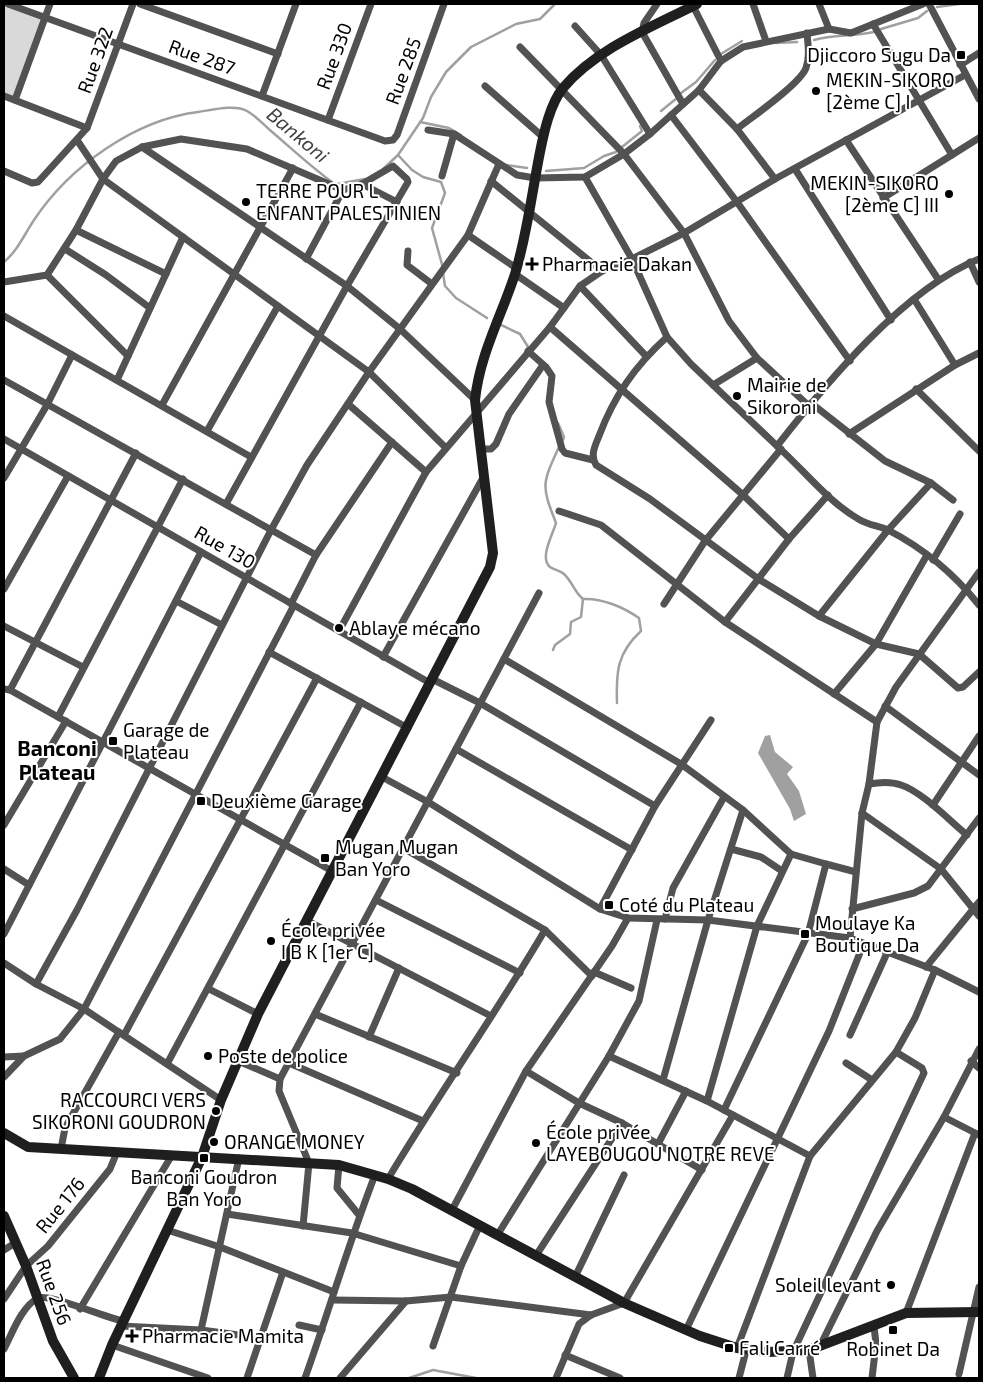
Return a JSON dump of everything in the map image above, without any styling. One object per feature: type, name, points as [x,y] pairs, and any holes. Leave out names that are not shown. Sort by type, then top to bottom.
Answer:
[{"type":"street","name":"Rue 287","points":[[8,4],[385,141]]},
{"type":"street","points":[[14,100],[50,4]]},
{"type":"street","name":"Rue 322","points":[[4,171],[32,183],[38,182],[87,128],[133,4]]},
{"type":"street","points":[[140,4],[278,54]]},
{"type":"street","points":[[262,96],[296,4]]},
{"type":"street","name":"Rue 330","points":[[328,120],[371,4]]},
{"type":"street","name":"Rue 285","points":[[385,141],[393,140],[398,135],[444,4]]},
{"type":"street","points":[[657,4],[644,23],[642,32],[683,104]]},
{"type":"street","points":[[753,4],[766,41]]},
{"type":"street","points":[[819,4],[829,29]]},
{"type":"street","points":[[428,130],[454,134],[511,173],[535,178],[585,177],[624,154],[650,134],[699,90],[722,61],[743,47],[829,29],[851,33],[923,4]]},
{"type":"street","points":[[929,4],[979,99]]},
{"type":"street","points":[[99,1378],[112,1344],[202,1157],[236,1060],[258,1014],[490,567],[492,553],[475,400],[487,344],[516,271],[543,137],[562,90],[601,55],[695,5],[722,61]]},
{"type":"street","points":[[873,24],[952,155]]},
{"type":"street","points":[[575,26],[601,55],[650,134]]},
{"type":"street","points":[[737,129],[794,82],[806,69],[809,51],[806,33]]},
{"type":"street","points":[[520,47],[624,154],[684,233],[729,321],[757,358],[810,404],[849,434],[885,460],[931,483],[953,500]]},
{"type":"street","points":[[960,66],[979,53]]},
{"type":"street","points":[[339,631],[426,472],[528,351],[550,328],[580,286],[602,271],[632,259],[684,233],[794,168],[965,75]]},
{"type":"street","points":[[485,86],[543,137]]},
{"type":"street","points":[[699,90],[737,129],[775,179]]},
{"type":"street","points":[[4,96],[87,128]]},
{"type":"street","points":[[671,115],[737,202],[850,361]]},
{"type":"street","points":[[442,176],[454,134]]},
{"type":"street","points":[[883,198],[979,138]]},
{"type":"street","points":[[4,282],[47,275],[76,230],[102,179],[116,161],[142,147],[180,139],[247,149],[343,190],[362,184],[395,166],[408,182],[347,286],[226,504]]},
{"type":"street","points":[[77,140],[102,179],[369,372],[446,447]]},
{"type":"street","points":[[846,140],[938,279]]},
{"type":"street","points":[[142,147],[347,286],[400,329],[475,400]]},
{"type":"street","points":[[36,984],[77,910],[246,578],[307,465],[369,372],[468,235],[499,164]]},
{"type":"street","points":[[162,405],[293,168]]},
{"type":"street","points":[[794,168],[892,320]]},
{"type":"street","points":[[585,177],[632,259],[667,337],[713,385],[828,495],[860,520],[888,530],[930,557],[966,589],[979,605]]},
{"type":"street","points":[[491,181],[602,271]]},
{"type":"street","points":[[362,184],[397,202]]},
{"type":"street","points":[[306,259],[343,190]]},
{"type":"street","points":[[76,230],[166,274]]},
{"type":"street","points":[[468,235],[564,308]]},
{"type":"street","points":[[117,380],[183,238]]},
{"type":"street","points":[[65,249],[106,275],[150,308]]},
{"type":"street","points":[[408,250],[407,265],[432,284]]},
{"type":"street","points":[[664,604],[705,541],[779,447],[810,404],[850,361],[914,299],[938,279],[979,259]]},
{"type":"street","points":[[970,262],[979,282]]},
{"type":"street","points":[[47,275],[128,356]]},
{"type":"street","points":[[580,286],[646,356]]},
{"type":"street","points":[[914,299],[954,365]]},
{"type":"street","points":[[207,431],[278,306]]},
{"type":"street","points":[[4,316],[251,457]]},
{"type":"street","points":[[550,328],[742,494],[789,539]]},
{"type":"street","points":[[667,337],[646,356],[620,388],[592,453],[596,465],[650,499],[760,580],[818,616],[876,644],[919,654],[961,689],[979,672]]},
{"type":"street","points":[[528,351],[552,376],[548,402],[562,449],[565,453],[593,460]]},
{"type":"street","points":[[849,434],[954,365],[979,354]]},
{"type":"street","points":[[4,478],[47,405],[72,355]]},
{"type":"street","points":[[713,385],[757,358]]},
{"type":"street","points":[[481,449],[491,450],[496,444],[509,414],[543,365]]},
{"type":"street","points":[[4,380],[316,555]]},
{"type":"street","points":[[916,389],[979,451]]},
{"type":"street","points":[[348,404],[426,472]]},
{"type":"street","name":"Rue 130","points":[[4,439],[383,657],[480,703],[655,806]]},
{"type":"street","points":[[4,1077],[24,1056],[60,1038],[84,1009],[269,652],[316,555],[392,442]]},
{"type":"street","points":[[136,453],[36,642],[7,689],[332,871]]},
{"type":"street","points":[[4,589],[68,476]]},
{"type":"street","points":[[383,657],[484,476]]},
{"type":"street","points":[[58,717],[183,479]]},
{"type":"street","points":[[818,616],[888,530],[931,483]]},
{"type":"street","points":[[726,622],[760,580],[789,539],[828,495]]},
{"type":"street","points":[[559,511],[601,526],[726,622],[877,722]]},
{"type":"street","points":[[834,694],[876,644],[930,557],[960,514]]},
{"type":"street","points":[[4,934],[201,552]]},
{"type":"street","points":[[850,938],[862,814],[869,784],[872,746],[877,722],[885,706],[919,654],[979,572]]},
{"type":"street","points":[[303,1226],[309,1163],[279,1091],[280,1079],[539,593]]},
{"type":"street","points":[[176,601],[222,625]]},
{"type":"street","points":[[4,626],[83,667]]},
{"type":"street","points":[[269,652],[408,728]]},
{"type":"street","points":[[504,659],[682,764],[743,810],[792,854],[856,872]]},
{"type":"street","points":[[61,1149],[65,1128],[122,1034],[317,678]]},
{"type":"street","points":[[167,1064],[209,989],[361,702]]},
{"type":"street","points":[[885,706],[979,775]]},
{"type":"street","points":[[600,910],[655,806],[711,720]]},
{"type":"street","points":[[4,825],[66,721]]},
{"type":"street","points":[[933,805],[979,736]]},
{"type":"street","points":[[456,749],[632,850]]},
{"type":"street","points":[[382,777],[428,802],[600,910],[628,918],[708,920],[850,938],[863,945],[934,970],[979,992]]},
{"type":"street","points":[[869,784],[886,782],[902,785],[933,805],[967,835]]},
{"type":"street","points":[[666,919],[673,888],[724,797]]},
{"type":"street","points":[[663,1080],[708,920],[743,810]]},
{"type":"street","points":[[862,814],[941,869],[971,909],[979,916]]},
{"type":"street","points":[[852,909],[914,893],[928,886],[979,818]]},
{"type":"street","points":[[403,848],[545,930],[593,974],[632,988]]},
{"type":"street","points":[[731,849],[761,857],[782,871]]},
{"type":"street","points":[[707,1101],[757,926],[782,871],[792,854]]},
{"type":"street","points":[[724,1110],[808,934],[826,864]]},
{"type":"street","points":[[4,869],[29,884]]},
{"type":"street","points":[[376,900],[520,973]]},
{"type":"street","points":[[926,968],[971,909],[979,902]]},
{"type":"street","points":[[452,1210],[526,1071],[593,974],[628,918]]},
{"type":"street","points":[[308,920],[491,1016]]},
{"type":"street","points":[[498,1234],[609,1056],[642,995],[657,920]]},
{"type":"street","points":[[388,1179],[422,1121],[457,1073],[545,930]]},
{"type":"street","points":[[686,1330],[829,1031],[863,945]]},
{"type":"street","points":[[850,1035],[887,954]]},
{"type":"street","points":[[4,963],[36,984],[84,1009],[221,1100]]},
{"type":"street","points":[[369,1037],[399,968]]},
{"type":"street","points":[[739,1378],[741,1350],[810,1156],[896,1052],[915,1018],[934,970]]},
{"type":"street","points":[[209,989],[258,1014]]},
{"type":"street","points":[[315,1014],[457,1073]]},
{"type":"street","points":[[820,1347],[877,1231],[944,1117],[971,1061],[979,1049]]},
{"type":"street","points":[[787,1378],[793,1352],[924,1073],[922,1068],[896,1052]]},
{"type":"street","points":[[4,1057],[24,1056]]},
{"type":"street","points":[[609,1056],[707,1101],[810,1156]]},
{"type":"street","points":[[236,1060],[280,1079]]},
{"type":"street","points":[[971,1061],[979,1068]]},
{"type":"street","points":[[289,1063],[422,1121]]},
{"type":"street","points":[[846,1063],[872,1080]]},
{"type":"street","points":[[526,1071],[579,1103],[622,1123],[702,1170]]},
{"type":"street","points":[[658,1144],[686,1091]]},
{"type":"street","points":[[556,1378],[580,1324],[591,1316],[624,1303],[733,1115]]},
{"type":"street","points":[[906,1314],[977,1134],[944,1117]]},
{"type":"street","points":[[536,1254],[622,1123]]},
{"type":"street","points":[[4,1133],[28,1146],[339,1165],[388,1179],[498,1234],[576,1275],[624,1303],[686,1330],[741,1350],[793,1352],[809,1350],[906,1314],[977,1311]]},
{"type":"street","name":"Rue 176","points":[[4,1299],[26,1266],[48,1246],[110,1168],[117,1152]]},
{"type":"street","points":[[80,1309],[172,1155]]},
{"type":"street","points":[[200,1330],[228,1214],[239,1158]]},
{"type":"street","points":[[339,1165],[337,1188],[360,1215]]},
{"type":"street","points":[[576,1275],[624,1175]]},
{"type":"street","points":[[305,1378],[352,1233],[375,1176]]},
{"type":"street","points":[[228,1214],[352,1233],[461,1266]]},
{"type":"street","name":"Rue 256","points":[[4,1216],[26,1266],[53,1341],[74,1378]]},
{"type":"street","points":[[433,1346],[461,1266],[480,1225]]},
{"type":"street","points":[[167,1230],[220,1247],[283,1272],[333,1296],[406,1301],[450,1297],[591,1316]]},
{"type":"street","points":[[4,1250],[16,1243]]},
{"type":"street","points":[[247,1378],[283,1272]]},
{"type":"street","points":[[959,1374],[977,1311],[979,1287]]},
{"type":"street","points":[[4,1349],[19,1321],[38,1298],[47,1296],[122,1324],[200,1330],[260,1338]]},
{"type":"street","points":[[340,1378],[406,1301]]},
{"type":"street","points":[[299,1325],[322,1330]]},
{"type":"street","points":[[872,1378],[876,1344],[874,1326]]},
{"type":"street","points":[[112,1344],[208,1378]]},
{"type":"street","points":[[809,1350],[813,1378]]},
{"type":"street","points":[[565,1355],[620,1378]]},
{"type":"shaded area","points":[[4,4],[45,17],[15,100],[4,96]]},
{"type":"shaded area","points":[[770,735],[775,752],[793,767],[787,774],[799,791],[806,814],[794,821],[790,809],[758,753],[765,736]]},
{"type":"waterway","name":"Bankoni","points":[[383,169],[398,155],[423,118],[431,97],[446,72],[471,47],[516,24],[540,19],[555,4]]},
{"type":"waterway","points":[[937,7],[959,4]]},
{"type":"waterway","points":[[881,29],[918,18],[927,11]]},
{"type":"waterway","points":[[814,40],[874,32]]},
{"type":"waterway","points":[[721,54],[742,41]]},
{"type":"waterway","points":[[776,43],[797,42]]},
{"type":"waterway","points":[[681,93],[696,82],[715,60]]},
{"type":"waterway","points":[[661,111],[677,98]]},
{"type":"waterway","name":"Bankoni","points":[[4,262],[17,247],[49,200],[85,164],[128,135],[174,117],[223,108],[236,108],[247,111],[332,182]]},
{"type":"waterway","points":[[420,122],[449,128],[461,135]]},
{"type":"waterway","points":[[622,147],[642,131],[640,126]]},
{"type":"waterway","points":[[546,171],[584,168],[604,156],[616,152]]},
{"type":"waterway","points":[[398,155],[412,170],[423,177],[441,182],[445,193],[432,228],[443,268]]},
{"type":"waterway","points":[[507,165],[527,168]]},
{"type":"waterway","name":"Bankoni","points":[[337,184],[365,179]]},
{"type":"waterway","points":[[443,273],[445,286],[456,298],[487,318]]},
{"type":"waterway","points":[[499,324],[520,334],[530,350]]},
{"type":"waterway","points":[[558,423],[564,437],[562,442]]},
{"type":"waterway","points":[[553,650],[555,645],[570,634],[571,622],[581,617],[583,599],[564,574],[550,567],[546,558],[546,552],[556,523],[548,500],[546,485],[549,469],[559,447]]},
{"type":"waterway","points":[[583,599],[598,600],[612,604],[639,618],[641,631],[627,647],[620,664],[617,682],[617,703]]},
{"type":"waterway","points":[[409,1378],[433,1370],[476,1378]]},
{"type":"place","name":"Djiccoro Sugu Da","points":[[961,55]]},
{"type":"place","name":"MEKIN-SIKORO [2ème C] I","points":[[816,91]]},
{"type":"place","name":"MEKIN-SIKORO [2ème C] III","points":[[949,194]]},
{"type":"place","name":"TERRE POUR L ENFANT PALESTINIEN","points":[[246,202]]},
{"type":"place","name":"Pharmacie Dakan","points":[[532,264]]},
{"type":"place","name":"Mairie de Sikoroni","points":[[737,396]]},
{"type":"place","name":"Ablaye mécano","points":[[339,628]]},
{"type":"place","name":"Garage de Plateau","points":[[113,741]]},
{"type":"place","name":"Deuxième Garage","points":[[201,801]]},
{"type":"place","name":"Mugan Mugan Ban Yoro","points":[[325,858]]},
{"type":"place","name":"Coté du Plateau","points":[[609,905]]},
{"type":"place","name":"Moulaye Ka Boutique Da","points":[[805,934]]},
{"type":"place","name":"École privée I B K [1er C]","points":[[271,941]]},
{"type":"place","name":"Poste de police","points":[[208,1056]]},
{"type":"place","name":"RACCOURCI VERS SIKORONI GOUDRON","points":[[216,1111]]},
{"type":"place","name":"ORANGE MONEY","points":[[214,1142]]},
{"type":"place","name":"École privée LAYEBOUGOU NOTRE REVE","points":[[536,1143]]},
{"type":"place","name":"Banconi Goudron Ban Yoro","points":[[204,1158]]},
{"type":"place","name":"Soleil levant","points":[[891,1285]]},
{"type":"place","name":"Robinet Da","points":[[893,1330]]},
{"type":"place","name":"Pharmacie Mamita","points":[[132,1336]]},
{"type":"place","name":"Fali Carré","points":[[729,1348]]},
{"type":"district","name":"Banconi Plateau","points":[[57,761]]}]
